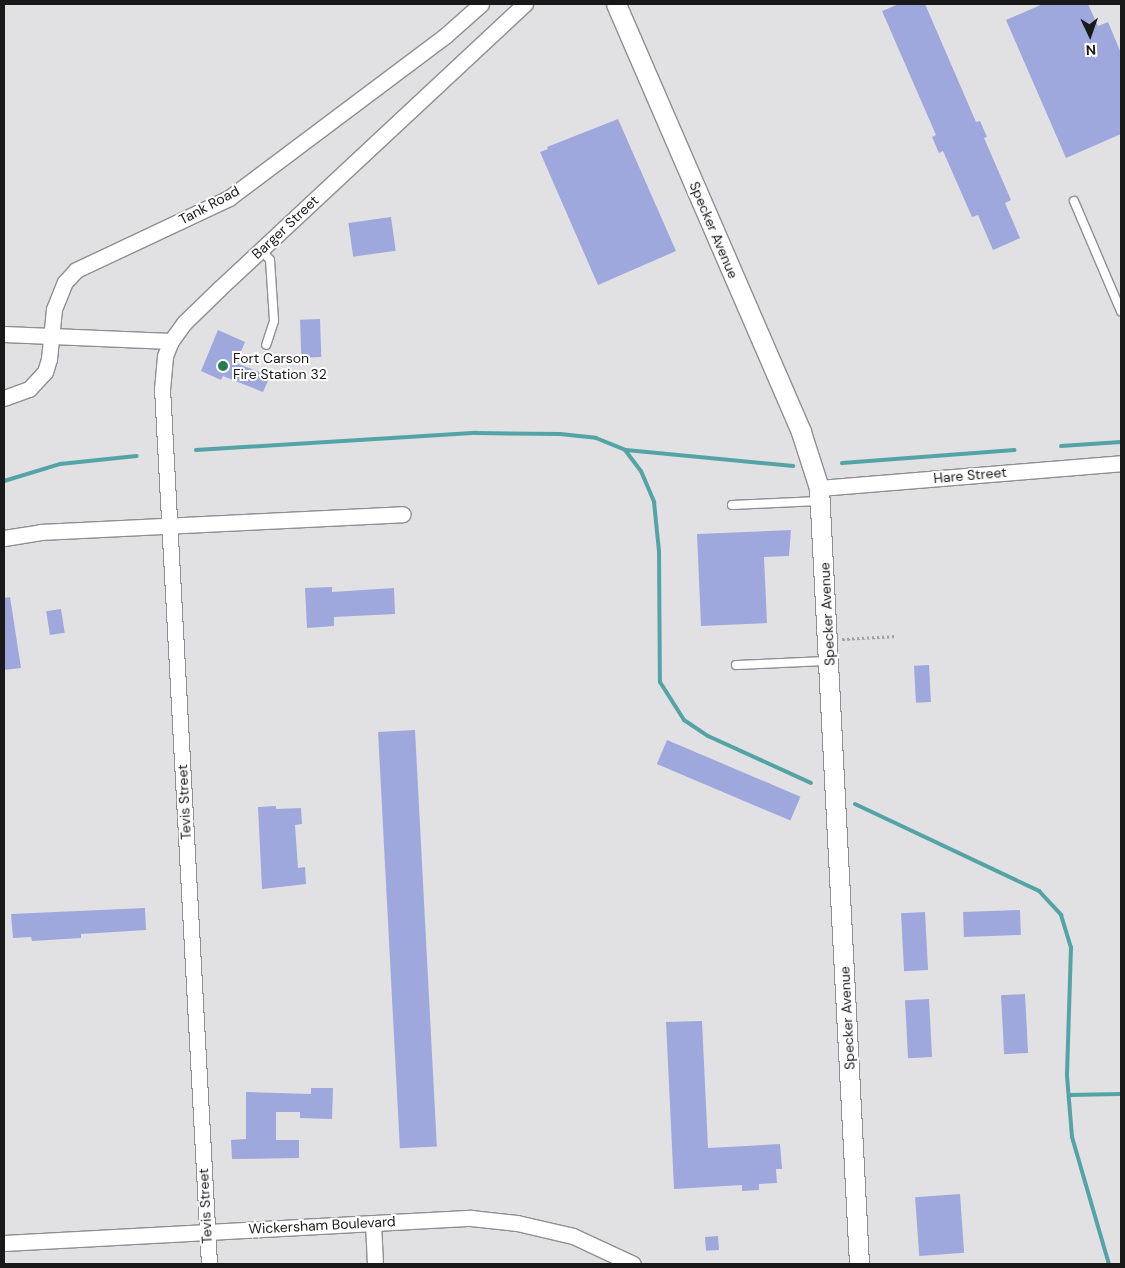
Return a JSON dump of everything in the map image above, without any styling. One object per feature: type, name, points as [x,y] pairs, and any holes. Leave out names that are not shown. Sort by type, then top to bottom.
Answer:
[{"type":"street","name":"Tank Road","points":[[4,398],[29,389],[38,382],[49,359],[58,296],[76,270],[229,198],[445,36],[481,4]]},
{"type":"street","name":"Barger Street","points":[[171,341],[184,323],[261,249],[525,4]]},
{"type":"street","name":"Specker Avenue","points":[[616,4],[801,432],[820,494],[858,1264]]},
{"type":"street","points":[[4,334],[171,341]]},
{"type":"street","name":"Tevis Street","points":[[171,341],[166,356],[162,388],[171,524],[209,1264]]},
{"type":"street","name":"Hare Street","points":[[820,494],[1121,463]]},
{"type":"street","points":[[4,538],[40,532],[171,524],[403,514]]},
{"type":"street","name":"Wickersham Boulevard","points":[[4,1243],[445,1218],[517,1223],[573,1236],[633,1264]]},
{"type":"street","points":[[373,1223],[375,1264]]},
{"type":"lane","points":[[1074,201],[1121,311]]},
{"type":"lane","points":[[261,249],[270,260],[274,321],[266,345]]},
{"type":"lane","points":[[732,504],[820,494]]},
{"type":"lane","points":[[736,665],[829,661]]},
{"type":"path","points":[[828,640],[897,636]]},
{"type":"building","points":[[899,4],[925,4],[976,122],[980,121],[987,137],[984,138],[1011,200],[1005,203],[1020,238],[993,250],[978,215],[972,217],[943,151],[939,153],[932,137],[936,135],[882,11]]},
{"type":"building","points":[[1043,4],[1088,4],[1098,26],[1108,22],[1121,53],[1121,134],[1066,158],[1006,20]]},
{"type":"building","points":[[618,119],[676,251],[598,285],[540,152],[548,149],[547,147]]},
{"type":"building","points":[[391,217],[396,251],[353,257],[348,223]]},
{"type":"building","points":[[320,319],[321,357],[301,358],[300,320]]},
{"type":"building","name":"Fort Carson Fire Station 32","points":[[218,330],[245,342],[236,363],[270,376],[263,392],[223,376],[221,380],[201,371]]},
{"type":"building","points":[[791,530],[789,556],[764,557],[767,623],[701,626],[697,534]]},
{"type":"building","points":[[332,587],[332,592],[394,588],[395,614],[334,617],[334,626],[307,628],[305,588]]},
{"type":"building","points":[[10,597],[21,668],[4,670],[4,598]]},
{"type":"building","points":[[61,609],[65,633],[50,635],[46,611]]},
{"type":"building","points":[[929,665],[931,702],[916,703],[914,666]]},
{"type":"building","points":[[415,730],[437,1146],[400,1148],[378,732]]},
{"type":"building","points":[[667,740],[800,797],[790,821],[657,764]]},
{"type":"building","points":[[276,806],[276,809],[301,808],[302,824],[295,825],[298,868],[305,867],[306,884],[262,889],[258,807]]},
{"type":"building","points":[[145,908],[146,930],[81,934],[81,938],[32,941],[31,937],[13,938],[11,914]]},
{"type":"building","points":[[1020,910],[1021,935],[964,937],[963,912]]},
{"type":"building","points":[[925,912],[928,970],[904,971],[901,913]]},
{"type":"building","points":[[1025,994],[1028,1053],[1004,1054],[1001,995]]},
{"type":"building","points":[[929,999],[932,1057],[908,1058],[905,1000]]},
{"type":"building","points":[[702,1021],[708,1148],[780,1144],[782,1169],[776,1169],[777,1183],[759,1184],[759,1190],[742,1191],[742,1185],[674,1189],[666,1022]]},
{"type":"building","points":[[311,1088],[333,1088],[332,1119],[300,1118],[300,1112],[276,1112],[276,1140],[299,1140],[299,1158],[232,1159],[231,1140],[246,1139],[246,1092],[311,1094]]},
{"type":"building","points":[[960,1194],[964,1253],[919,1256],[915,1197]]},
{"type":"building","points":[[718,1236],[719,1250],[706,1251],[705,1237]]},
{"type":"waterway","points":[[196,450],[476,433],[560,434],[596,438],[625,450],[641,471],[654,502],[659,551],[660,682],[684,720],[708,736],[811,783]]},
{"type":"waterway","points":[[1061,446],[1121,442]]},
{"type":"waterway","points":[[626,450],[793,466]]},
{"type":"waterway","points":[[842,463],[1015,450]]},
{"type":"waterway","points":[[4,481],[60,464],[137,456]]},
{"type":"waterway","points":[[855,804],[1039,891],[1061,915],[1071,947],[1067,1076],[1072,1137],[1109,1264]]},
{"type":"waterway","points":[[1069,1095],[1121,1094]]},
{"type":"place","name":"Fort Carson Fire Station 32","points":[[223,366]]}]
